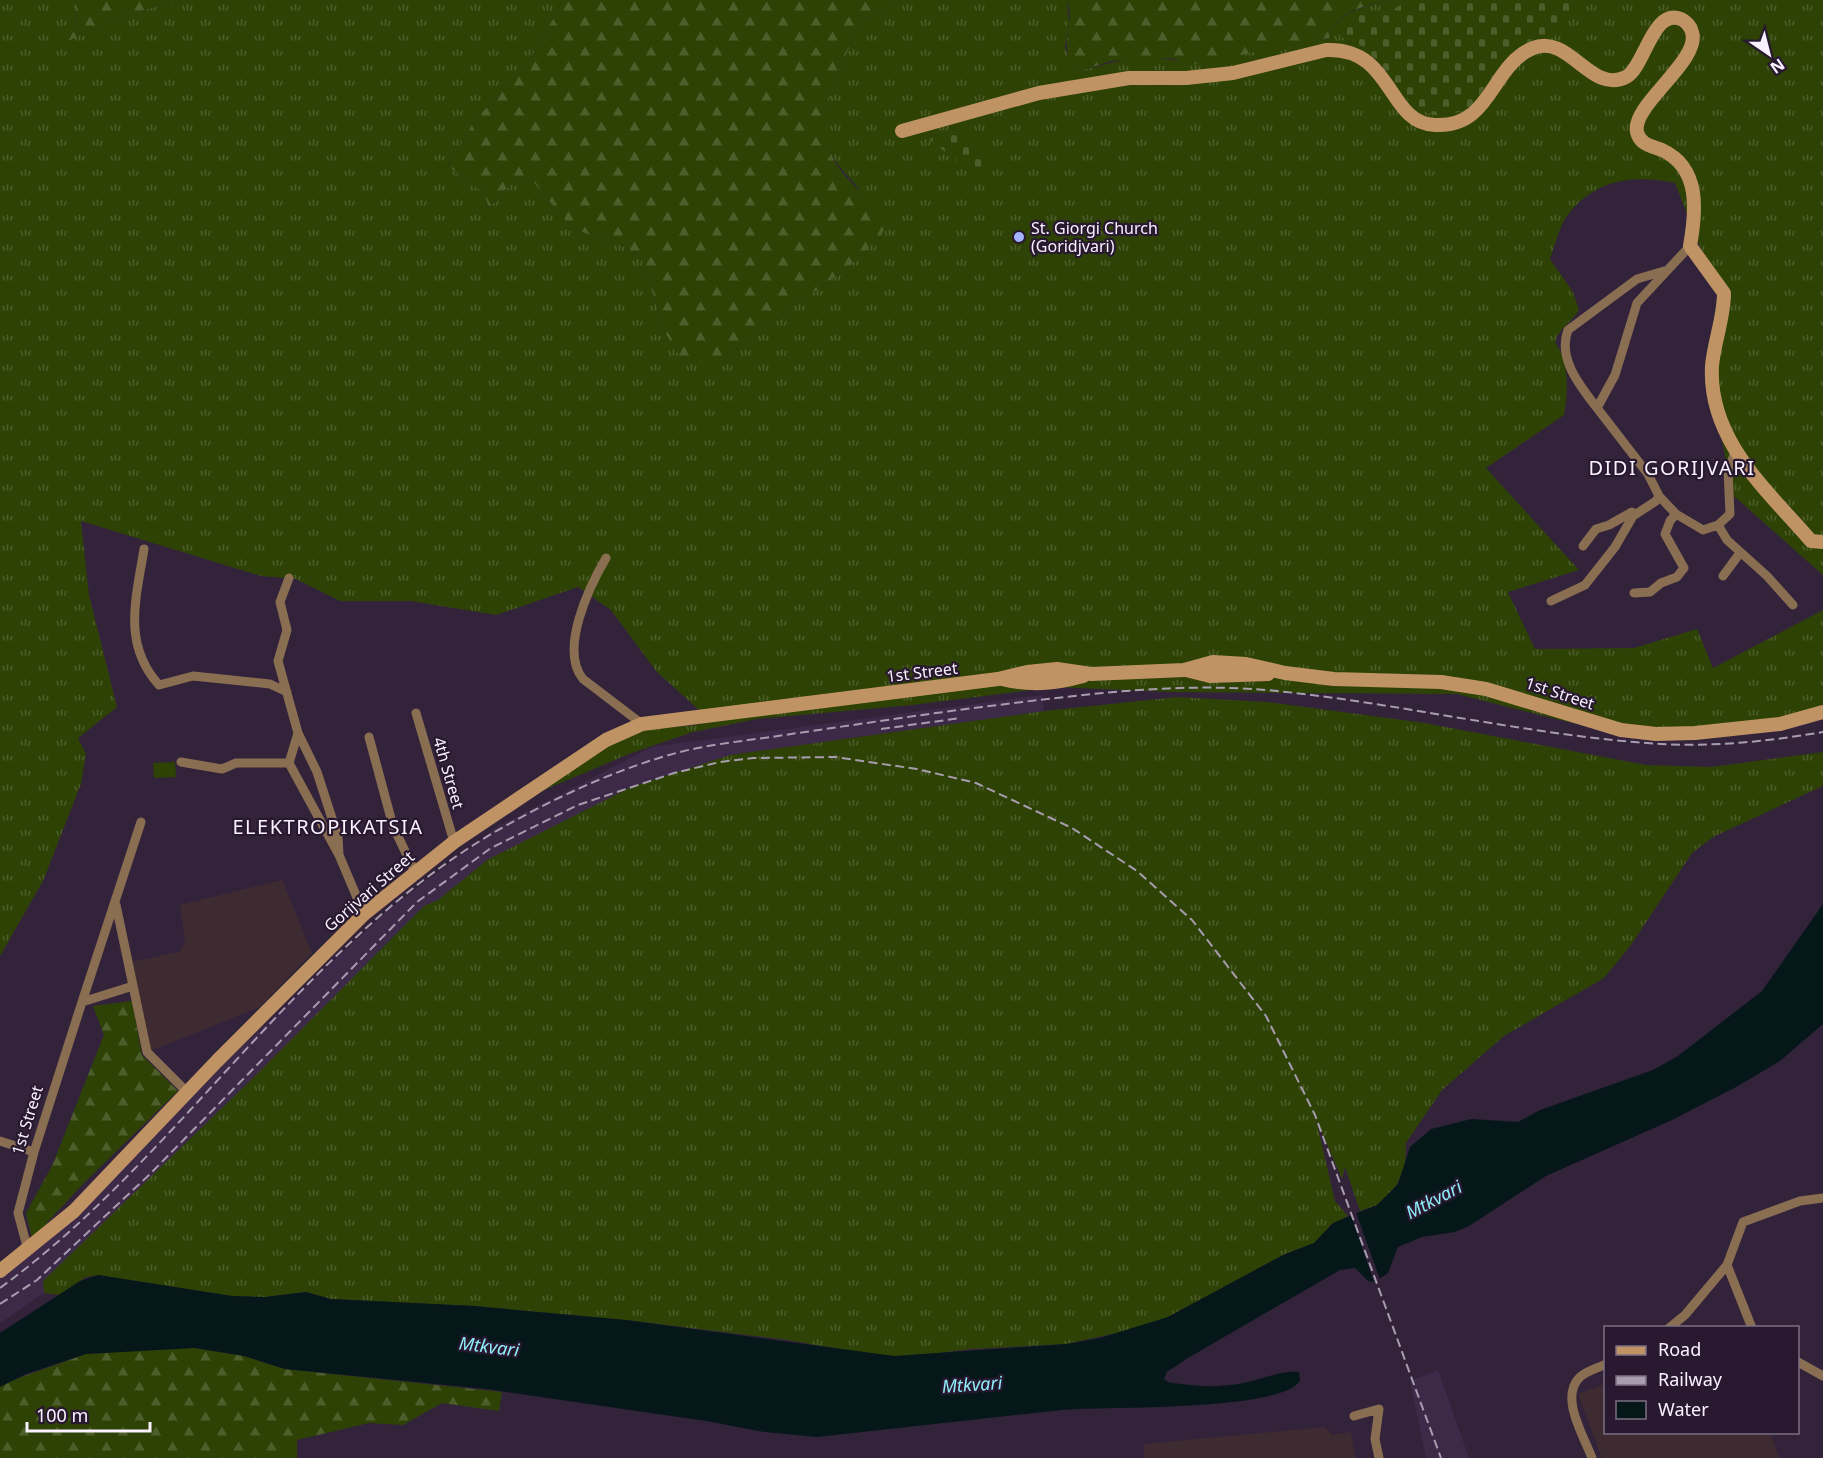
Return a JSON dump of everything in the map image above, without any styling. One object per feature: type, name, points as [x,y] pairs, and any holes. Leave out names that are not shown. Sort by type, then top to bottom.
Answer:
[{"type":"main road","points":[[902,131],[1056,90],[1129,78],[1186,78],[1233,73],[1326,50],[1342,49],[1367,58],[1410,115],[1434,125],[1465,121],[1478,110],[1517,59],[1531,49],[1544,44],[1557,47],[1608,80],[1621,80],[1630,75],[1642,58],[1661,22],[1671,18],[1680,18],[1688,24],[1693,33],[1692,45],[1677,70],[1638,118],[1637,132],[1642,141],[1673,157],[1693,187],[1696,211],[1690,246],[1724,293],[1712,366],[1714,398],[1723,431],[1735,453],[1811,542],[1823,542]]},
{"type":"main road","name":"1st Street","points":[[850,697],[998,679],[1027,672],[1057,669],[1091,674],[1184,670],[1210,675],[1284,673],[1334,679],[1441,682],[1486,689],[1621,730],[1656,734],[1695,733],[1780,724],[1823,712]]},
{"type":"main road","name":"Gorijvari Street","points":[[0,1271],[28,1250],[89,1196],[187,1092],[364,914],[454,842],[606,740],[642,724],[850,697]]},
{"type":"street","points":[[1597,408],[1616,375],[1637,303],[1664,271],[1690,246]]},
{"type":"street","points":[[1664,271],[1637,279],[1568,330],[1564,342],[1570,366],[1597,408],[1648,474],[1657,498],[1676,514],[1703,530],[1718,525],[1730,514],[1728,469],[1735,453]]},
{"type":"street","points":[[1583,546],[1596,529],[1626,517],[1636,508],[1657,498]]},
{"type":"street","points":[[1551,601],[1585,585],[1615,547],[1633,516],[1657,498]]},
{"type":"street","points":[[1634,593],[1650,592],[1661,583],[1677,577],[1684,568],[1665,534],[1670,521],[1676,514]]},
{"type":"street","points":[[1718,525],[1727,540],[1767,576],[1793,605]]},
{"type":"street","points":[[144,549],[136,598],[135,643],[150,675],[159,685],[193,676],[270,684],[286,692]]},
{"type":"street","points":[[1723,576],[1740,553]]},
{"type":"street","points":[[606,558],[583,609],[572,659],[575,670],[583,678],[642,724]]},
{"type":"street","points":[[289,578],[280,602],[287,630],[278,661],[298,733],[317,772],[338,837],[339,855]]},
{"type":"street","name":"4th Street","points":[[416,713],[454,842]]},
{"type":"street","points":[[298,733],[289,764],[339,855],[364,914]]},
{"type":"street","points":[[369,737],[393,826],[415,872]]},
{"type":"street","points":[[181,762],[222,769],[236,763],[289,764]]},
{"type":"street","name":"1st Street","points":[[28,1250],[18,1213],[34,1152],[116,905],[141,822]]},
{"type":"street","points":[[116,905],[147,1052],[187,1092]]},
{"type":"street","points":[[82,1002],[133,986]]},
{"type":"street","points":[[0,1141],[34,1152]]},
{"type":"street","points":[[1671,1326],[1685,1315],[1727,1265],[1743,1222],[1800,1201],[1823,1198]]},
{"type":"street","points":[[1727,1265],[1751,1326]]},
{"type":"street","points":[[1799,1363],[1823,1376]]},
{"type":"street","points":[[1592,1458],[1572,1405],[1572,1387],[1581,1376],[1604,1364]]},
{"type":"street","points":[[1354,1416],[1379,1409],[1375,1439],[1379,1458]]},
{"type":"shaded area","points":[[1042,695],[1044,711],[730,755],[380,956],[44,1281],[44,1293],[0,1323],[0,1273],[386,912],[497,827],[652,747]]},
{"type":"shaded area","points":[[282,880],[312,953],[260,1007],[150,1051],[132,962],[178,952],[182,948],[185,941],[180,905]]},
{"type":"shaded area","points":[[1438,1370],[1469,1458],[1426,1458],[1410,1381]]},
{"type":"shaded area","points":[[1604,1384],[1604,1434],[1771,1434],[1779,1458],[1602,1458],[1578,1394]]},
{"type":"shaded area","points":[[1325,1427],[1332,1435],[1351,1432],[1355,1458],[1144,1458],[1144,1444]]},
{"type":"green space","points":[[0,0],[74,0],[77,22],[69,40],[128,14],[183,0],[564,0],[528,63],[475,120],[448,166],[484,193],[489,208],[512,184],[530,178],[566,221],[579,231],[623,246],[643,260],[664,331],[720,359],[847,268],[881,235],[861,193],[829,149],[825,134],[825,118],[834,82],[863,18],[872,17],[902,0],[1067,0],[1069,23],[1065,48],[1076,72],[1140,58],[1177,61],[1329,38],[1333,28],[1346,15],[1364,7],[1391,0],[1823,0],[1823,575],[1727,490],[1725,455],[1705,364],[1720,299],[1675,183],[1645,179],[1616,182],[1590,194],[1564,220],[1550,259],[1573,292],[1579,310],[1559,334],[1555,343],[1563,358],[1567,377],[1564,415],[1486,468],[1579,570],[1508,592],[1535,649],[1634,648],[1697,629],[1713,668],[1823,610],[1823,718],[1655,737],[1572,723],[1457,694],[1171,692],[1055,687],[912,705],[757,719],[693,732],[629,754],[537,793],[588,757],[616,741],[646,730],[702,724],[700,711],[656,671],[611,610],[578,587],[496,615],[411,601],[340,601],[296,579],[261,576],[81,521],[89,595],[117,707],[78,738],[86,754],[81,784],[43,881],[0,956]]},
{"type":"green space","points":[[74,0],[183,0],[128,14],[68,41],[77,22]]},
{"type":"green space","points":[[564,0],[902,0],[872,17],[863,18],[839,72],[827,110],[826,129],[829,147],[837,165],[880,217],[885,226],[881,236],[847,268],[720,359],[697,363],[681,358],[664,331],[643,260],[623,246],[579,231],[566,221],[530,178],[512,184],[489,208],[484,193],[448,166],[475,120],[528,63]]},
{"type":"green space","points":[[1067,0],[1391,0],[1363,7],[1345,15],[1332,28],[1329,38],[1275,47],[1208,63],[1191,64],[1168,58],[1112,61],[1076,72],[1067,51],[1069,10]]},
{"type":"green space","points":[[1408,0],[1576,0],[1554,38],[1535,38],[1508,56],[1469,109],[1442,117],[1416,109],[1366,48],[1339,36],[1361,12],[1388,13]]},
{"type":"green space","points":[[951,132],[972,138],[991,166],[979,179],[929,139]]},
{"type":"green space","points":[[1177,697],[1268,702],[1425,723],[1646,765],[1711,767],[1823,752],[1823,786],[1713,837],[1692,853],[1631,945],[1604,978],[1504,1036],[1442,1090],[1406,1143],[1405,1167],[1393,1192],[1377,1205],[1360,1211],[1345,1167],[1342,1179],[1316,1119],[1335,1201],[1348,1216],[1330,1225],[1323,1236],[1314,1243],[1283,1255],[1168,1317],[1130,1330],[1066,1344],[894,1356],[626,1320],[474,1306],[331,1299],[306,1292],[265,1297],[232,1296],[98,1275],[86,1277],[59,1295],[44,1293],[43,1281],[255,1076],[424,906],[438,900],[487,860],[631,787],[730,755],[1044,711]]},
{"type":"green space","points":[[175,762],[176,777],[154,778],[153,763]]},
{"type":"green space","points":[[132,1001],[142,1055],[178,1091],[82,1185],[32,1239],[26,1213],[52,1166],[104,1035],[93,1006]]},
{"type":"green space","points":[[195,1348],[244,1356],[285,1369],[502,1392],[499,1411],[442,1403],[403,1425],[369,1423],[297,1440],[297,1458],[0,1458],[0,1387],[5,1383],[86,1354]]},
{"type":"water","name":"Mtkvari","points":[[1823,904],[1823,1024],[1780,1061],[1738,1086],[1672,1120],[1546,1176],[1469,1226],[1455,1232],[1422,1237],[1398,1247],[1388,1273],[1374,1282],[1368,1281],[1355,1268],[1340,1270],[1188,1358],[1167,1372],[1164,1379],[1168,1382],[1197,1386],[1220,1386],[1243,1383],[1285,1372],[1299,1372],[1300,1381],[1285,1391],[1260,1398],[1189,1406],[1062,1410],[817,1437],[764,1432],[706,1421],[486,1389],[285,1369],[244,1356],[195,1348],[86,1354],[26,1374],[0,1387],[0,1333],[80,1281],[98,1275],[232,1296],[265,1297],[306,1292],[331,1299],[474,1306],[626,1320],[894,1356],[1066,1344],[1100,1338],[1168,1317],[1283,1255],[1314,1243],[1333,1223],[1377,1205],[1398,1184],[1410,1147],[1431,1129],[1471,1119],[1518,1122],[1540,1110],[1653,1070],[1678,1056],[1762,991]]},
{"type":"pier","points":[[1355,1210],[1381,1282],[1375,1285],[1350,1212]]},
{"type":"railway","points":[[0,1288],[65,1236],[126,1178],[300,992],[360,933],[424,880],[493,833],[537,809],[607,776],[656,759],[721,744],[958,710],[1092,694],[1203,688],[1277,691],[1565,734],[1661,744],[1702,745],[1823,732]]},
{"type":"railway","points":[[881,729],[961,718]]},
{"type":"railway","points":[[0,1304],[37,1280],[150,1174],[417,902],[491,848],[578,805],[674,773],[720,762],[753,758],[835,757],[917,769],[976,783],[1072,828],[1137,871],[1192,920],[1266,1016],[1315,1115],[1441,1458]]},
{"type":"place","name":"St. Giorgi Church (Goridjvari)","points":[[1019,237]]},
{"type":"district","name":"DIDI GORIJVARI","points":[[1672,468]]},
{"type":"district","name":"ELEKTROPIKATSIA","points":[[328,827]]}]
